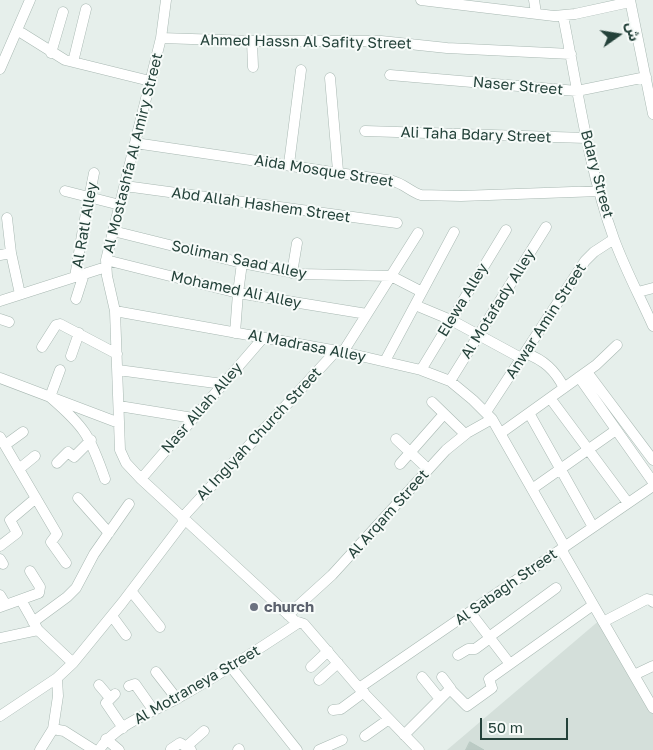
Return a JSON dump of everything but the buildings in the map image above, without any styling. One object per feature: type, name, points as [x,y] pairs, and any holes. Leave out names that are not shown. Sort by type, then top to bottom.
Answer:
[{"type":"street","points":[[1,66],[30,0]]},
{"type":"street","name":"Al Mostashfa Al Amiry Street","points":[[166,0],[161,38],[106,264],[115,311],[120,450],[126,463],[184,519],[288,615],[298,623],[304,624],[362,690],[419,750]]},
{"type":"street","points":[[421,0],[500,4],[536,13],[563,16],[630,1],[653,114]]},
{"type":"street","points":[[534,0],[536,13]]},
{"type":"street","points":[[584,0],[586,12]]},
{"type":"street","points":[[72,62],[86,9]]},
{"type":"street","points":[[51,53],[63,12]]},
{"type":"street","name":"Bdary Street","points":[[563,16],[586,138],[600,191],[614,239],[653,326]]},
{"type":"street","points":[[17,30],[51,53],[72,62],[150,81]]},
{"type":"street","name":"Ahmed Hassn Al Safity Street","points":[[161,38],[252,41],[381,41],[447,48],[571,54]]},
{"type":"street","points":[[252,41],[252,67]]},
{"type":"street","points":[[289,164],[301,70]]},
{"type":"street","name":"Naser Street","points":[[390,75],[577,91],[646,77]]},
{"type":"street","points":[[330,78],[338,171]]},
{"type":"street","name":"Ali Taha Bdary Street","points":[[365,131],[586,138]]},
{"type":"street","name":"Aida Mosque Street","points":[[135,143],[338,171],[393,181],[415,194],[421,195],[461,196],[600,191]]},
{"type":"street","name":"Al Ratl Alley","points":[[76,299],[89,197],[94,173]]},
{"type":"street","name":"Abd Allah Hashem Street","points":[[125,186],[397,223]]},
{"type":"street","points":[[65,191],[120,205]]},
{"type":"street","points":[[6,218],[20,294]]},
{"type":"street","name":"Al Motafady Alley","points":[[450,381],[546,227]]},
{"type":"street","name":"Elewa Alley","points":[[421,370],[506,230]]},
{"type":"street","name":"Soliman Saad Alley","points":[[114,232],[242,264],[292,273],[391,276],[422,292]]},
{"type":"street","points":[[385,361],[454,232]]},
{"type":"street","name":"Al Inglyah Church Street","points":[[0,716],[57,678],[73,663],[112,616],[184,519],[340,351],[367,314],[418,233]]},
{"type":"street","name":"Anwar Amin Street","points":[[489,416],[523,356],[586,261],[594,252],[614,239]]},
{"type":"street","points":[[292,273],[297,242]]},
{"type":"street","points":[[0,255],[11,253]]},
{"type":"street","points":[[0,301],[80,275],[106,264]]},
{"type":"street","name":"Mohamed Ali Alley","points":[[106,264],[238,293],[367,314]]},
{"type":"street","points":[[235,333],[242,264]]},
{"type":"street","points":[[638,292],[653,288]]},
{"type":"street","points":[[415,305],[451,320],[523,356],[538,358],[558,376],[564,388]]},
{"type":"street","name":"Al Madrasa Alley","points":[[115,311],[340,351],[421,370],[450,381],[489,416],[501,433],[593,605],[653,708]]},
{"type":"street","points":[[42,347],[58,324],[117,354]]},
{"type":"street","points":[[71,356],[79,333]]},
{"type":"street","name":"Nasr Allah Alley","points":[[141,478],[263,338]]},
{"type":"street","points":[[501,433],[583,374],[617,345]]},
{"type":"street","points":[[50,397],[60,370]]},
{"type":"street","points":[[118,370],[223,384]]},
{"type":"street","points":[[583,374],[616,430],[653,482]]},
{"type":"street","points":[[583,374],[653,460]]},
{"type":"street","points":[[0,378],[119,423]]},
{"type":"street","points":[[50,397],[74,418],[91,440],[105,478]]},
{"type":"street","points":[[550,398],[628,503]]},
{"type":"street","points":[[432,402],[465,434]]},
{"type":"street","points":[[119,406],[193,418]]},
{"type":"street","points":[[529,413],[593,527]]},
{"type":"street","points":[[400,464],[444,414]]},
{"type":"street","name":"Al Arqam Street","points":[[288,615],[327,580],[446,450],[489,416]]},
{"type":"street","points":[[532,489],[616,430]]},
{"type":"street","points":[[23,432],[1,439],[56,534],[51,542],[66,563]]},
{"type":"street","points":[[396,439],[428,469]]},
{"type":"street","points":[[57,463],[68,452],[74,457],[91,440]]},
{"type":"street","points":[[18,468],[35,456]]},
{"type":"street","name":"Al Sabagh Street","points":[[333,710],[341,709],[362,690],[470,612],[653,486]]},
{"type":"street","points":[[0,546],[16,533],[10,520],[36,498]]},
{"type":"street","points":[[78,498],[108,533]]},
{"type":"street","points":[[0,638],[36,626],[72,593],[94,554],[129,504]]},
{"type":"street","points":[[0,595],[3,606],[40,592],[40,588],[30,571]]},
{"type":"street","points":[[458,655],[468,649],[475,649],[556,588]]},
{"type":"street","points":[[131,591],[160,627]]},
{"type":"street","points":[[603,622],[647,599],[653,602]]},
{"type":"street","points":[[21,600],[36,626],[73,663]]},
{"type":"street","points":[[442,677],[467,706],[492,688],[488,680],[593,605]]},
{"type":"street","points":[[470,612],[510,664]]},
{"type":"street","points":[[112,616],[126,635]]},
{"type":"street","name":"Al Motraneya Street","points":[[99,750],[106,739],[123,728],[231,667],[298,623]]},
{"type":"street","points":[[311,667],[328,651]]},
{"type":"street","points":[[319,680],[338,663]]},
{"type":"street","points":[[634,675],[653,666]]},
{"type":"street","points":[[231,667],[298,750]]},
{"type":"street","points":[[156,672],[177,699]]},
{"type":"street","points":[[422,677],[440,699]]},
{"type":"street","points":[[40,750],[53,729],[58,696],[57,678]]},
{"type":"street","points":[[129,686],[135,684],[154,710]]},
{"type":"street","points":[[100,685],[112,696],[107,705],[123,728]]},
{"type":"street","points":[[404,735],[451,689]]},
{"type":"street","points":[[365,736],[389,718]]},
{"type":"street","points":[[53,729],[64,731],[94,750]]},
{"type":"street","points":[[172,749],[179,743],[189,748],[204,731]]},
{"type":"street","points":[[106,739],[119,750]]},
{"type":"street","points":[[319,750],[342,740]]},
{"type":"shaded area","points":[[601,619],[653,708],[653,750],[447,750]]},
{"type":"place","name":"church","points":[[254,607]]}]
